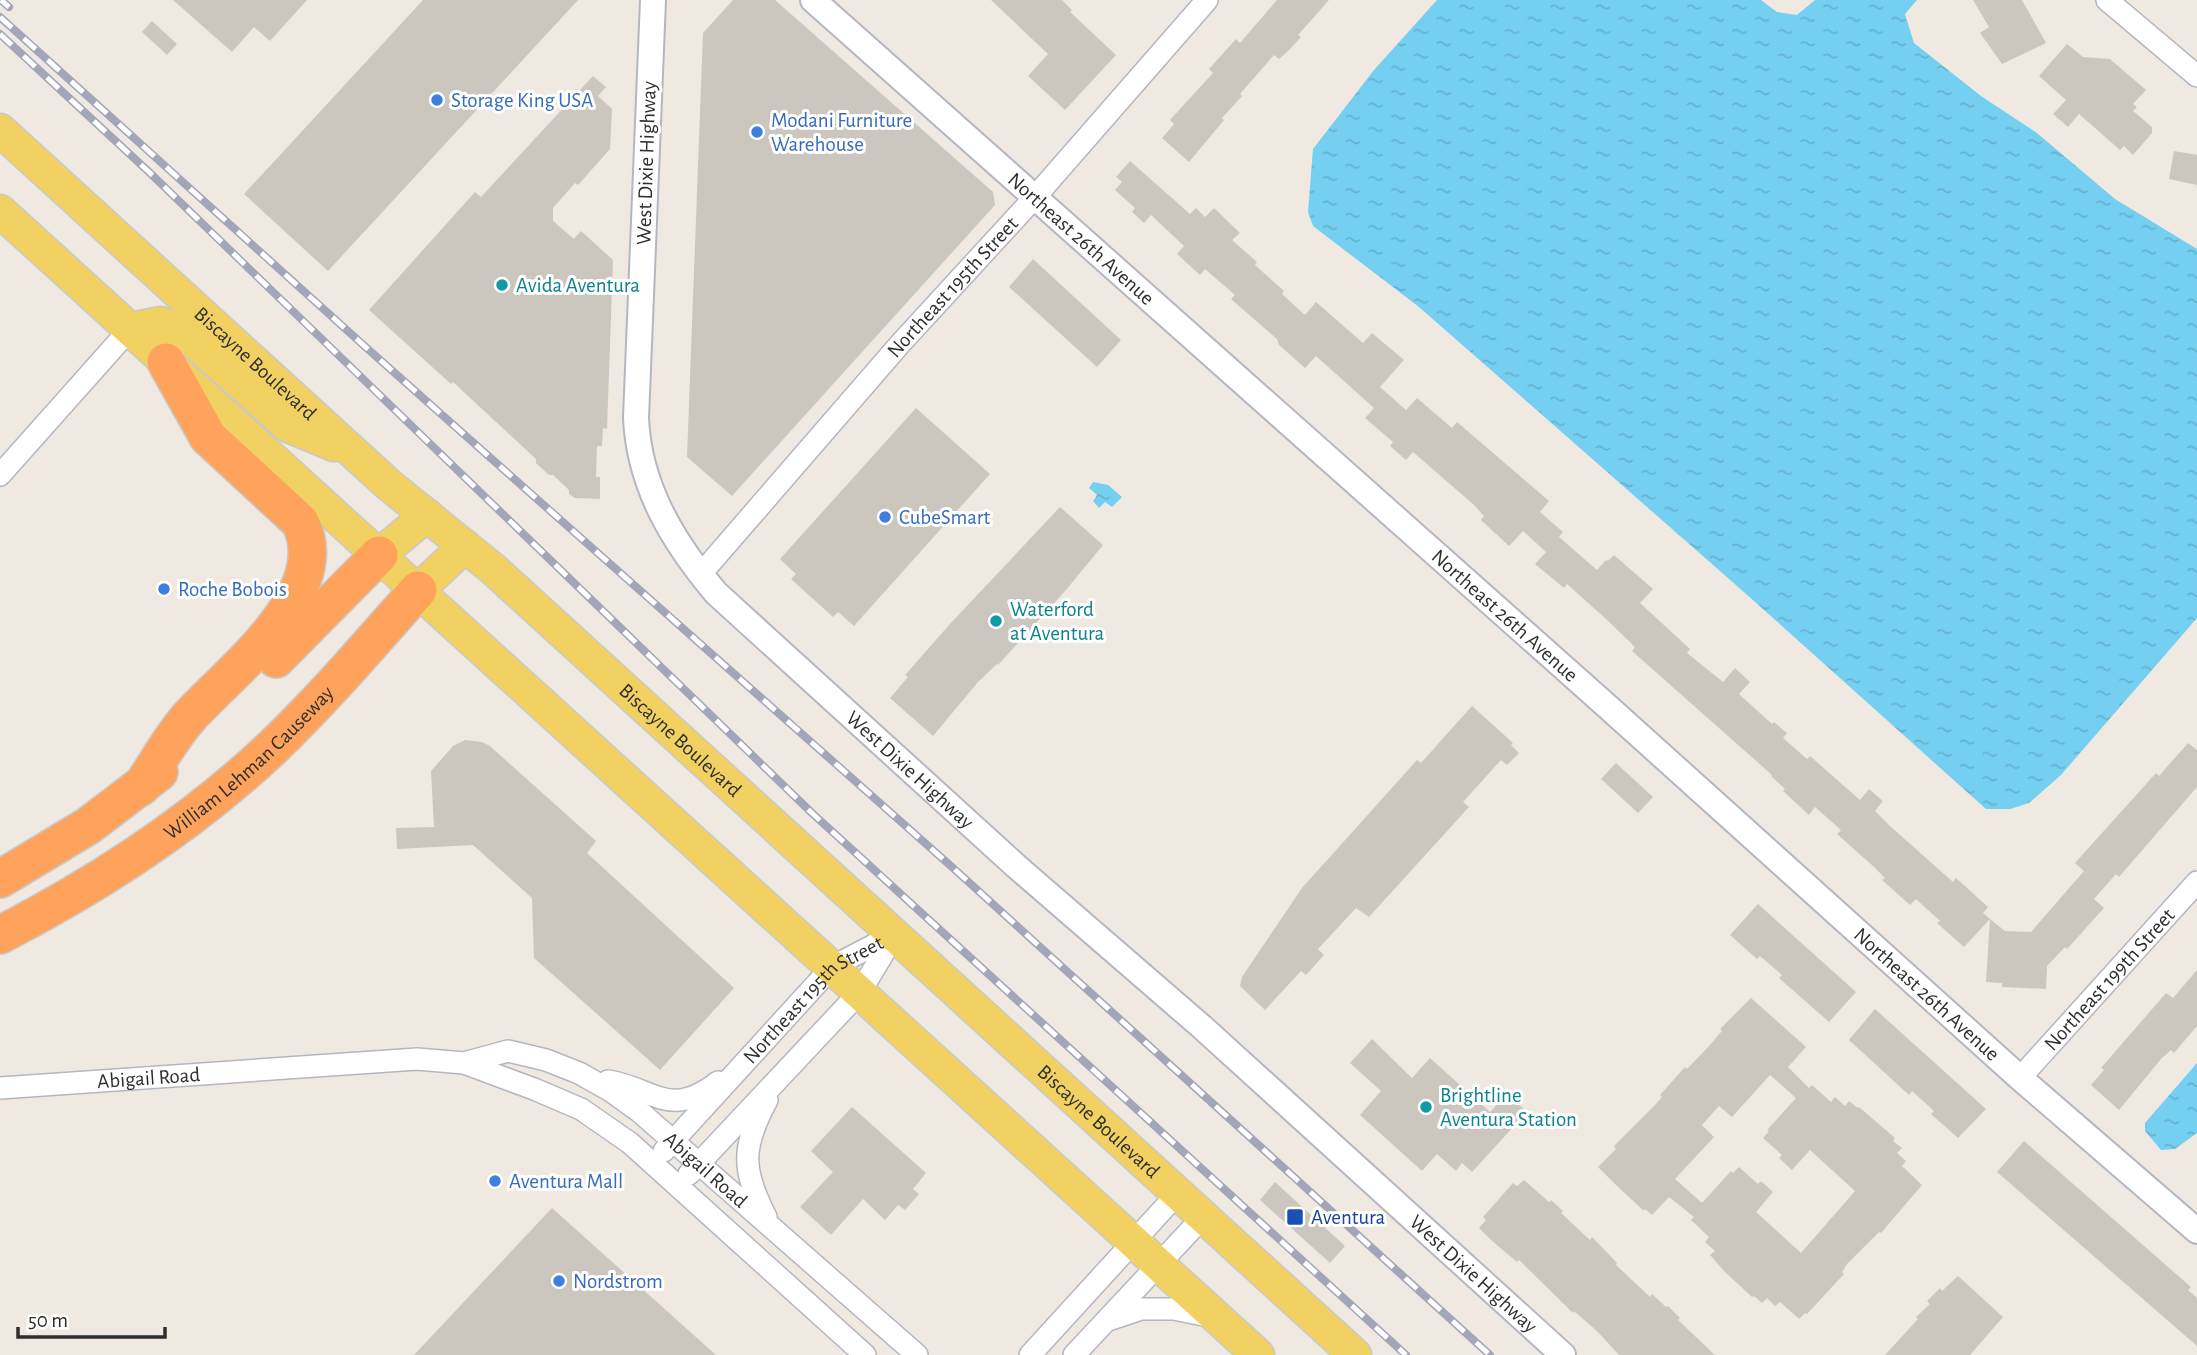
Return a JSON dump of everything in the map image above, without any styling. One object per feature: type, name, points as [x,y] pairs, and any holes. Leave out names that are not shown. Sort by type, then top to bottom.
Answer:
[{"type":"highway","points":[[141,787],[188,718],[253,653],[288,609],[301,584],[308,558],[307,539],[300,522],[208,437],[166,362]]},
{"type":"highway","points":[[0,879],[60,844],[141,787],[220,717],[379,555]]},
{"type":"highway","name":"William Lehman Causeway","points":[[0,935],[108,874],[169,833],[221,792],[298,722],[418,590]]},
{"type":"main road","name":"Biscayne Boulevard","points":[[0,130],[389,485],[503,579],[1355,1355]]},
{"type":"main road","points":[[0,211],[1258,1355]]},
{"type":"main road","points":[[130,329],[161,323],[182,331],[288,426],[355,453]]},
{"type":"main road","points":[[379,555],[427,515]]},
{"type":"main road","name":"William Lehman Causeway","points":[[418,590],[465,546]]},
{"type":"street","name":"West Dixie Highway","points":[[653,0],[636,433],[639,453],[653,496],[668,527],[700,575],[716,593],[1016,866],[1202,1027],[1563,1355]]},
{"type":"street","name":"Northeast 26th Avenue","points":[[813,0],[1608,707],[2020,1078],[2197,1231]]},
{"type":"street","name":"Northeast 195th Street","points":[[700,575],[900,344],[1035,197],[1207,0]]},
{"type":"street","points":[[2107,0],[2197,76]]},
{"type":"street","points":[[0,475],[130,329]]},
{"type":"street","name":"Northeast 199th Street","points":[[2020,1078],[2197,882]]},
{"type":"street","name":"Northeast 195th Street","points":[[653,1163],[832,967],[895,934]]},
{"type":"street","name":"Northeast 195th Street","points":[[678,1185],[860,992],[895,934]]},
{"type":"street","name":"Abigail Road","points":[[464,1063],[508,1051],[546,1060],[587,1078],[640,1112],[917,1355]]},
{"type":"street","points":[[587,1078],[620,1083],[655,1098],[676,1101],[694,1097],[709,1089],[750,1057]]},
{"type":"street","name":"Abigail Road","points":[[0,1088],[417,1059],[464,1063],[581,1110],[621,1136],[865,1355]]},
{"type":"street","points":[[772,1229],[753,1191],[747,1158],[750,1138],[759,1114],[779,1078]]},
{"type":"street","points":[[1030,1353],[1178,1193]]},
{"type":"street","points":[[1074,1355],[1203,1217]]},
{"type":"street","points":[[1106,1321],[1141,1308],[1174,1309],[1219,1319]]},
{"type":"water","points":[[1437,0],[1761,0],[1777,12],[1797,15],[1815,0],[1917,0],[1905,14],[1914,43],[1981,96],[2037,133],[2115,199],[2197,249],[2197,618],[2061,775],[2029,803],[2010,809],[1986,809],[1419,307],[1313,226],[1308,212],[1313,149],[1374,70]]},
{"type":"water","points":[[1093,482],[1108,485],[1122,497],[1112,507],[1105,502],[1099,508],[1093,501],[1097,495],[1089,488]]},
{"type":"water","points":[[2197,1063],[2197,1133],[2175,1149],[2161,1150],[2145,1131],[2145,1123]]},
{"type":"building","points":[[173,0],[307,0],[270,41],[254,27],[232,52]]},
{"type":"building","points":[[423,0],[578,0],[328,271],[244,194]]},
{"type":"building","points":[[733,0],[775,0],[993,192],[995,205],[732,496],[687,457],[703,33]]},
{"type":"building","points":[[991,0],[1062,0],[1072,10],[1070,12],[1116,55],[1065,110],[1028,76],[1048,54]]},
{"type":"building","points":[[1277,0],[1329,0],[1298,35],[1301,37],[1288,51],[1279,59],[1274,55],[1240,94],[1242,96],[1222,118],[1224,120],[1189,162],[1162,138],[1174,124],[1170,120],[1213,73],[1209,69],[1236,39],[1240,43]]},
{"type":"building","points":[[1973,0],[2022,0],[2046,43],[2002,64],[1980,33],[1989,27]]},
{"type":"building","points":[[152,21],[177,44],[167,55],[142,32]]},
{"type":"building","points":[[2067,44],[2083,57],[2110,59],[2146,90],[2133,104],[2137,107],[2133,111],[2152,127],[2152,133],[2133,155],[2124,146],[2120,150],[2079,114],[2068,127],[2053,114],[2066,100],[2039,76]]},
{"type":"building","name":"Avida Aventura","points":[[593,76],[606,87],[598,96],[612,109],[610,149],[553,208],[553,221],[574,239],[581,231],[613,260],[607,429],[603,428],[602,446],[597,446],[596,477],[600,477],[600,499],[575,498],[569,494],[569,490],[536,463],[536,459],[453,382],[451,384],[369,310],[475,192],[481,197]]},
{"type":"building","points":[[2174,151],[2197,155],[2197,185],[2169,179]]},
{"type":"building","points":[[1130,161],[1190,214],[1196,208],[1205,217],[1214,208],[1240,233],[1232,240],[1257,262],[1255,265],[1284,291],[1282,294],[1305,315],[1316,302],[1363,343],[1372,333],[1404,360],[1380,387],[1406,410],[1417,398],[1452,428],[1457,422],[1549,501],[1540,512],[1563,532],[1559,537],[1597,570],[1614,555],[1653,589],[1640,603],[1690,649],[1687,653],[1723,682],[1735,668],[1750,682],[1739,694],[1772,724],[1774,722],[1787,733],[1783,738],[1807,759],[1810,756],[1860,800],[1869,789],[1883,801],[1875,811],[1953,882],[1956,878],[1988,907],[1983,913],[1990,919],[1964,947],[1937,923],[1940,921],[1916,899],[1910,905],[1882,880],[1885,878],[1873,866],[1837,834],[1841,830],[1815,807],[1809,815],[1783,791],[1785,789],[1772,775],[1632,651],[1635,647],[1605,618],[1567,584],[1564,588],[1535,564],[1546,552],[1523,531],[1509,546],[1481,520],[1484,516],[1474,505],[1413,452],[1406,460],[1390,446],[1393,442],[1365,418],[1374,408],[1316,356],[1305,368],[1279,345],[1277,339],[1231,299],[1235,295],[1205,269],[1200,275],[1177,254],[1184,246],[1151,215],[1144,223],[1132,212],[1135,208],[1115,190],[1122,182],[1116,177]]},
{"type":"building","points":[[1033,259],[1121,340],[1097,367],[1009,287]]},
{"type":"building","name":"CubeSmart","points":[[916,408],[990,474],[854,626],[838,612],[833,617],[791,579],[796,574],[780,559]]},
{"type":"building","name":"Waterford at Aventura","points":[[1060,507],[1103,545],[998,665],[978,682],[933,736],[890,698],[908,677],[905,675],[950,624]]},
{"type":"building","points":[[1472,706],[1513,743],[1511,745],[1519,753],[1507,765],[1501,760],[1463,802],[1469,807],[1369,917],[1356,908],[1318,949],[1324,955],[1306,975],[1301,971],[1265,1010],[1240,986],[1242,977],[1302,888],[1417,760],[1421,763]]},
{"type":"building","points":[[465,740],[490,746],[596,841],[587,853],[734,988],[660,1070],[534,958],[532,898],[473,845],[397,849],[396,828],[434,827],[431,771],[453,746]]},
{"type":"building","points":[[2188,743],[2197,750],[2197,787],[2119,877],[2116,874],[2094,899],[2104,908],[2067,949],[2065,947],[2047,966],[2046,989],[2002,987],[2002,983],[1986,982],[1990,919],[2005,931],[2031,932],[2084,871],[2075,863],[2156,773],[2159,776]]},
{"type":"building","points":[[1616,763],[1653,797],[1638,813],[1601,779]]},
{"type":"building","points":[[1758,904],[1856,992],[1829,1022],[1779,978],[1782,975],[1760,956],[1757,959],[1730,935]]},
{"type":"building","points":[[2197,970],[2197,1026],[2174,1053],[2171,1050],[2161,1059],[2119,1110],[2091,1085],[2104,1070],[2101,1068],[2166,993],[2173,998]]},
{"type":"building","points":[[1751,998],[1806,1047],[1788,1067],[1809,1088],[1812,1085],[1831,1102],[1835,1097],[1845,1106],[1849,1101],[1859,1107],[1895,1138],[1893,1141],[1902,1148],[1897,1153],[1906,1161],[1902,1166],[1922,1185],[1881,1233],[1847,1264],[1842,1272],[1844,1274],[1807,1314],[1799,1319],[1780,1302],[1775,1306],[1767,1298],[1762,1303],[1752,1297],[1724,1271],[1710,1255],[1715,1251],[1705,1242],[1709,1237],[1691,1220],[1694,1217],[1669,1197],[1652,1215],[1645,1209],[1644,1211],[1598,1167],[1616,1149],[1614,1146],[1656,1104],[1662,1097],[1660,1095],[1685,1067],[1687,1069],[1709,1046],[1722,1031],[1720,1029]],"holes":[[[1770,1075],[1796,1098],[1763,1138],[1782,1155],[1779,1158],[1792,1170],[1810,1150],[1855,1191],[1801,1253],[1756,1212],[1773,1192],[1761,1181],[1758,1184],[1739,1167],[1733,1173],[1731,1171],[1702,1203],[1675,1179],[1714,1137],[1702,1125],[1719,1106],[1732,1117]]]},
{"type":"building","points":[[1875,1009],[1986,1109],[1958,1138],[1931,1114],[1934,1111],[1912,1091],[1909,1095],[1849,1040]]},
{"type":"building","name":"Brightline Aventura Station","points":[[1372,1039],[1412,1078],[1430,1058],[1490,1112],[1507,1094],[1527,1112],[1472,1172],[1462,1163],[1456,1171],[1437,1154],[1422,1171],[1360,1115],[1381,1091],[1350,1063]]},
{"type":"building","points":[[852,1107],[926,1173],[913,1189],[919,1194],[905,1210],[898,1205],[885,1220],[863,1199],[831,1235],[800,1207],[833,1172],[811,1151]]},
{"type":"building","points":[[2024,1141],[2191,1287],[2188,1290],[2197,1298],[2197,1346],[1997,1172]]},
{"type":"building","points":[[1524,1180],[1549,1202],[1551,1200],[1590,1240],[1592,1237],[1616,1265],[1650,1297],[1652,1294],[1668,1306],[1680,1318],[1678,1320],[1715,1355],[1619,1355],[1598,1332],[1574,1311],[1573,1313],[1519,1260],[1517,1262],[1491,1240],[1479,1228],[1486,1220],[1483,1217],[1513,1183],[1517,1186]]},
{"type":"building","points":[[1275,1182],[1345,1246],[1330,1263],[1260,1200]]},
{"type":"building","name":"Nordstrom","points":[[552,1208],[716,1355],[414,1355]]},
{"type":"building","points":[[1958,1276],[2003,1317],[1970,1355],[1885,1355],[1930,1304],[1927,1301]]},
{"type":"railway","points":[[1,0],[9,7]]},
{"type":"railway","points":[[0,17],[370,351],[952,867],[1490,1355]]},
{"type":"railway","points":[[0,34],[149,172],[813,814],[1406,1355]]},
{"type":"place","name":"Storage King USA","points":[[437,100]]},
{"type":"place","name":"Modani Furniture Warehouse","points":[[757,132]]},
{"type":"place","name":"Avida Aventura","points":[[502,285]]},
{"type":"place","name":"CubeSmart","points":[[885,517]]},
{"type":"place","name":"Roche Bobois","points":[[164,589]]},
{"type":"place","name":"Waterford at Aventura","points":[[996,621]]},
{"type":"place","name":"Brightline Aventura Station","points":[[1426,1107]]},
{"type":"place","name":"Aventura Mall","points":[[495,1181]]},
{"type":"place","name":"Aventura","points":[[1295,1217]]},
{"type":"place","name":"Nordstrom","points":[[559,1281]]}]
